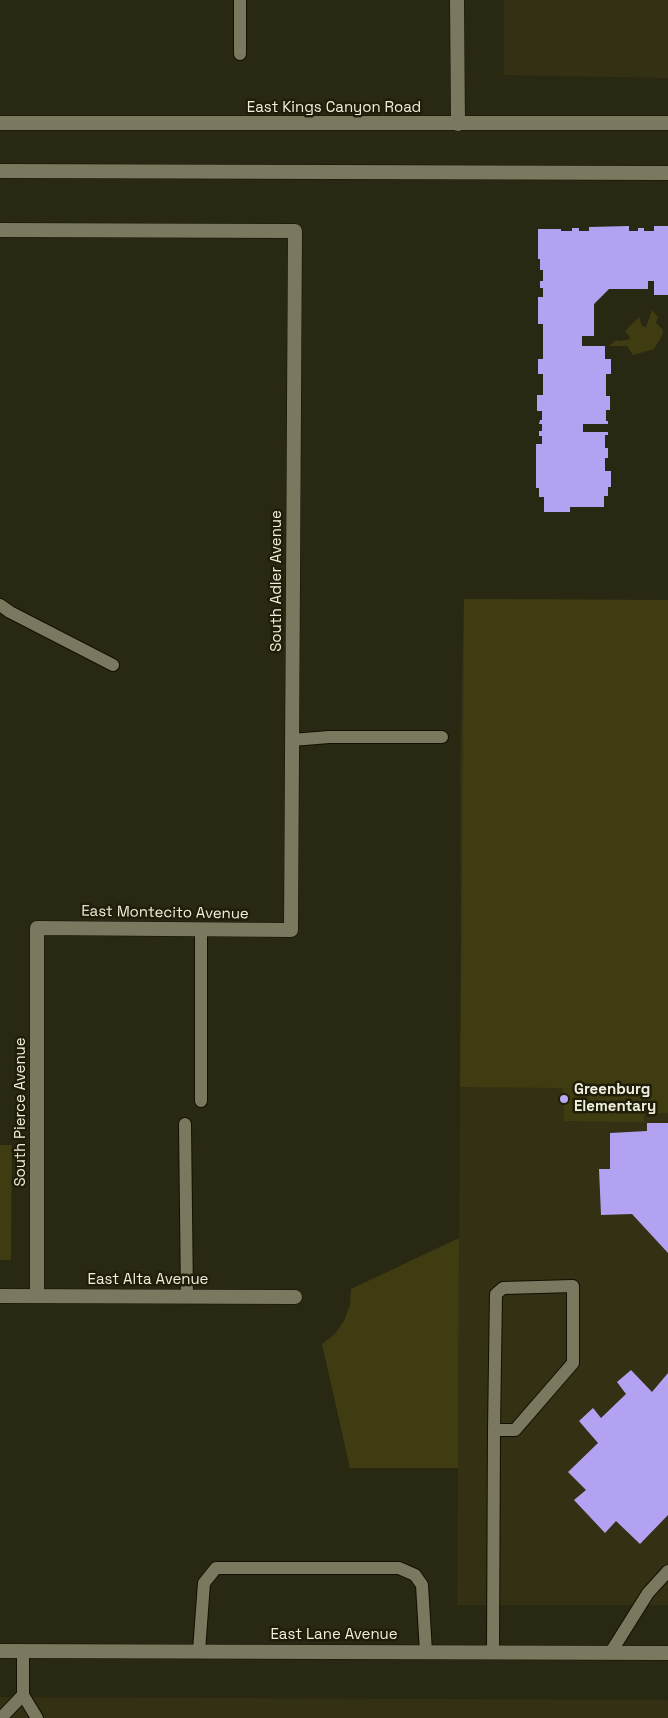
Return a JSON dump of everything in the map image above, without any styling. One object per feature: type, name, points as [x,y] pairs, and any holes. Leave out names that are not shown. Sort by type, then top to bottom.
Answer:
[{"type":"street","points":[[457,0],[458,124]]},
{"type":"street","name":"East Kings Canyon Road","points":[[0,123],[668,123]]},
{"type":"street","points":[[0,171],[668,174]]},
{"type":"street","name":"South Adler Avenue","points":[[0,230],[295,232],[291,930]]},
{"type":"street","name":"East Montecito Avenue","points":[[37,928],[201,931],[291,930]]},
{"type":"street","name":"South Pierce Avenue","points":[[37,928],[37,1296]]},
{"type":"street","name":"East Alta Avenue","points":[[0,1296],[295,1297]]},
{"type":"street","name":"East Lane Avenue","points":[[0,1651],[668,1653]]},
{"type":"lane","points":[[240,0],[240,54]]},
{"type":"lane","points":[[0,605],[113,665]]},
{"type":"lane","points":[[292,740],[329,737],[442,737]]},
{"type":"lane","points":[[201,931],[201,1101]]},
{"type":"lane","points":[[185,1124],[187,1297]]},
{"type":"lane","points":[[493,1652],[494,1430],[496,1294],[503,1288],[573,1286],[573,1363],[514,1430],[494,1430]]},
{"type":"lane","points":[[199,1651],[204,1583],[216,1568],[399,1568],[415,1575],[422,1585],[426,1652]]},
{"type":"lane","points":[[611,1652],[648,1593],[668,1571]]},
{"type":"lane","points":[[23,1651],[23,1695],[37,1718]]},
{"type":"lane","points":[[1,1718],[23,1695]]},
{"type":"shaded area","points":[[504,0],[668,0],[668,78],[504,75]]},
{"type":"shaded area","points":[[652,310],[658,317],[656,323],[663,330],[662,336],[654,349],[633,355],[627,346],[609,346],[616,340],[630,339],[625,331],[639,317],[642,326],[646,327]]},
{"type":"shaded area","name":"Greenburg Elementary","points":[[464,599],[668,600],[668,1605],[457,1605],[461,966],[460,760]]},
{"type":"shaded area","points":[[464,599],[668,600],[668,1113],[644,1113],[644,1122],[564,1121],[563,1088],[460,1087]]},
{"type":"shaded area","points":[[0,1145],[12,1145],[11,1260],[0,1260]]},
{"type":"shaded area","points":[[459,1238],[458,1468],[350,1468],[322,1344],[334,1335],[344,1321],[350,1305],[351,1289]]},
{"type":"shaded area","points":[[0,1697],[668,1700],[668,1718],[0,1718]]},
{"type":"building","points":[[629,226],[629,231],[638,231],[638,228],[644,228],[644,231],[654,231],[654,226],[668,226],[668,295],[654,295],[654,281],[648,281],[648,289],[609,289],[594,304],[594,336],[582,336],[582,346],[605,346],[605,359],[611,359],[611,374],[606,374],[606,396],[610,396],[610,410],[606,410],[606,421],[608,421],[608,424],[583,424],[583,432],[608,432],[608,435],[605,435],[605,448],[608,448],[608,458],[605,458],[605,471],[611,471],[611,487],[608,487],[608,496],[604,496],[604,507],[570,507],[570,512],[544,512],[544,497],[539,497],[539,488],[536,488],[536,444],[542,444],[542,436],[539,436],[539,431],[542,431],[542,424],[539,424],[540,420],[542,420],[542,411],[537,411],[537,395],[543,395],[543,374],[538,374],[538,359],[543,359],[543,324],[538,324],[538,297],[543,297],[543,288],[540,288],[540,281],[543,281],[543,270],[540,270],[540,259],[538,259],[538,229],[572,231],[572,228],[579,228],[579,231],[589,231],[589,227]]},
{"type":"building","points":[[647,1123],[668,1123],[668,1253],[632,1214],[601,1215],[599,1169],[610,1169],[610,1133],[647,1131]]},
{"type":"building","points":[[631,1370],[652,1392],[668,1373],[668,1515],[640,1544],[616,1521],[605,1533],[574,1500],[586,1490],[568,1472],[598,1443],[579,1421],[593,1408],[601,1418],[626,1394],[617,1382]]},
{"type":"place","name":"Greenburg Elementary","points":[[564,1099]]}]
